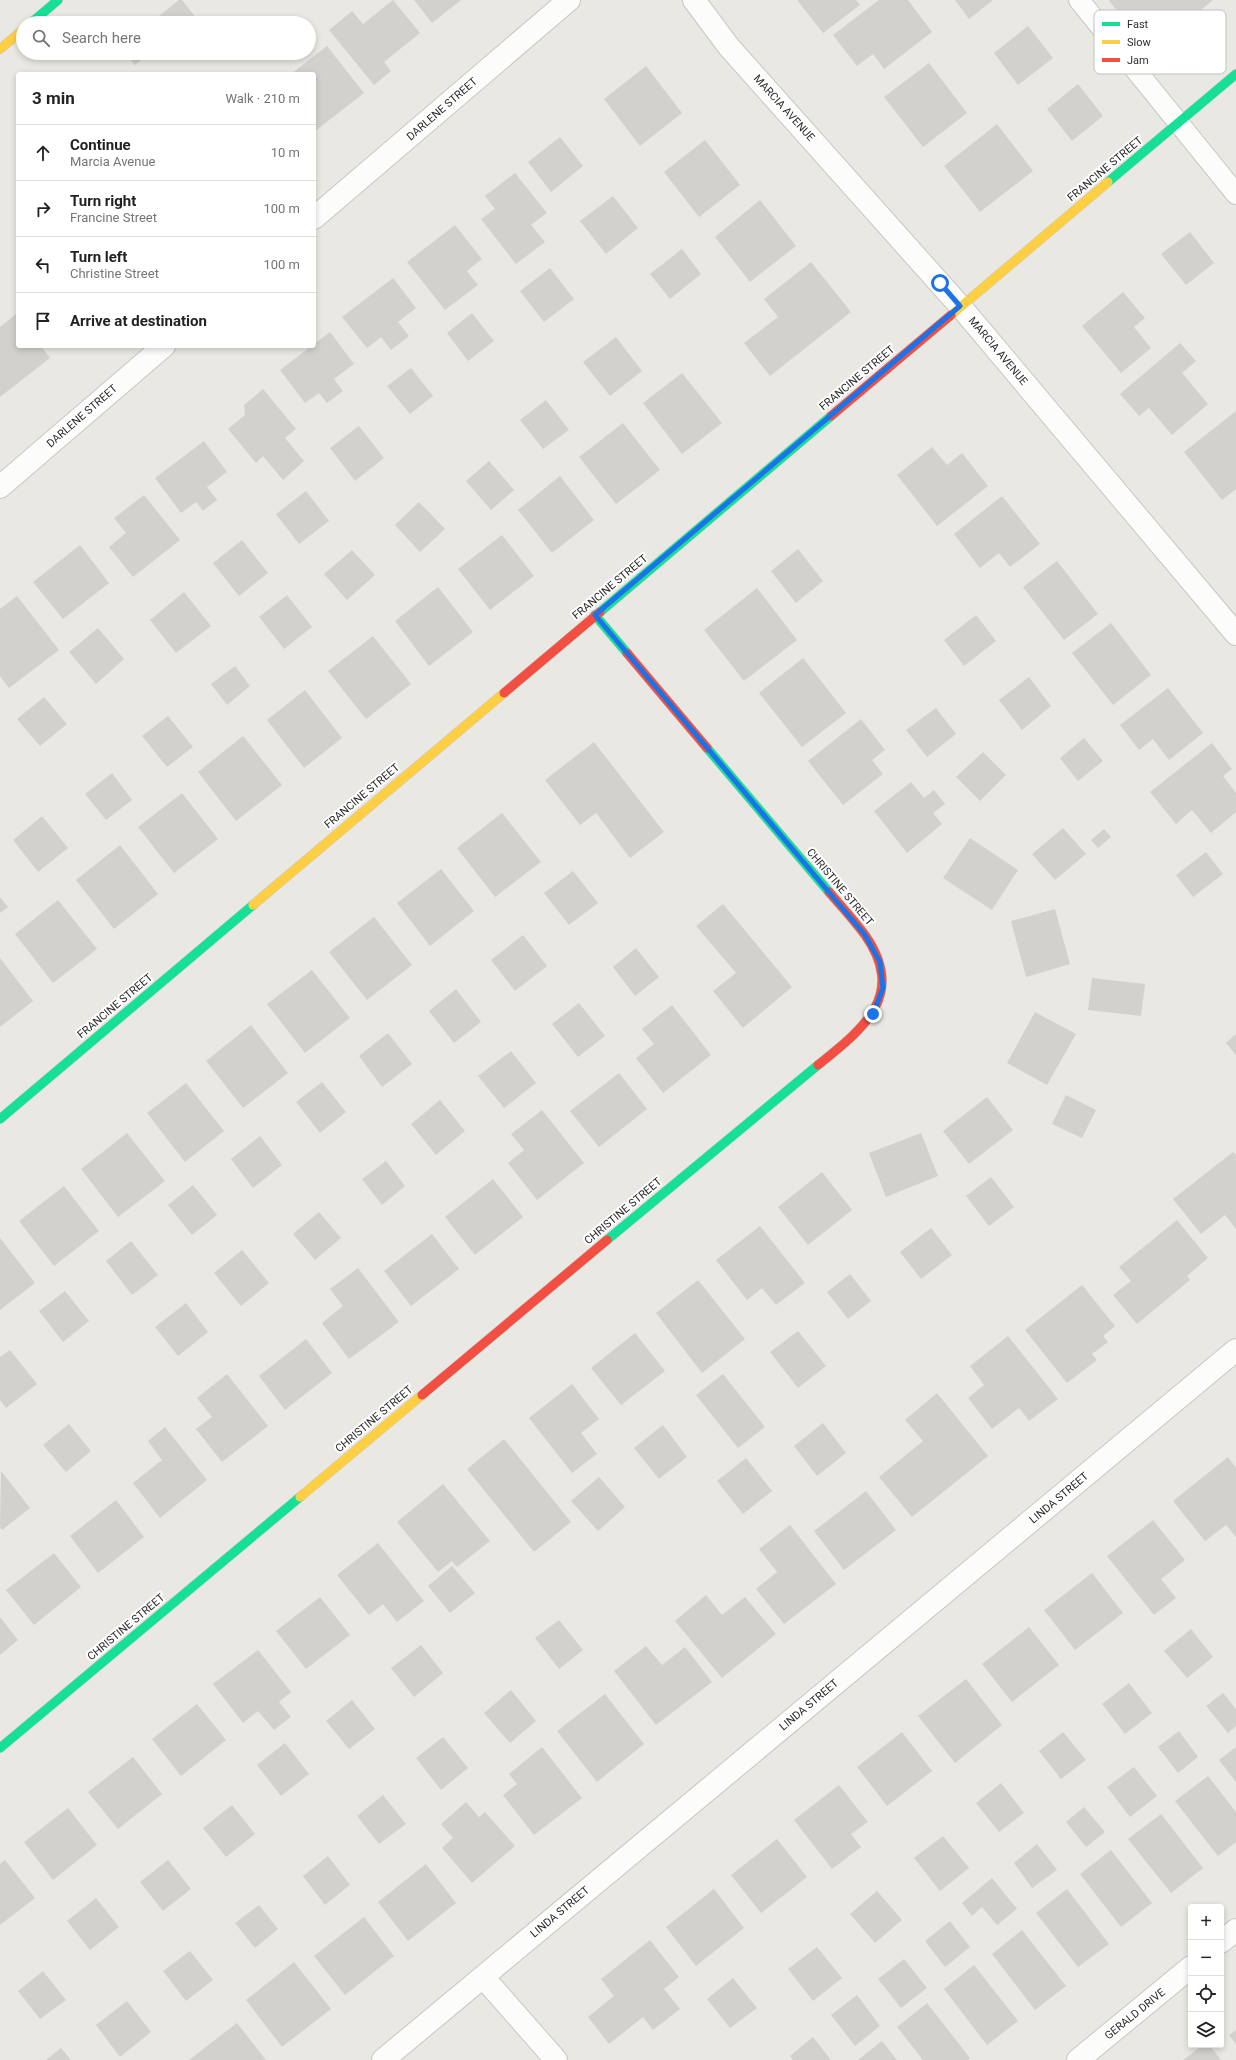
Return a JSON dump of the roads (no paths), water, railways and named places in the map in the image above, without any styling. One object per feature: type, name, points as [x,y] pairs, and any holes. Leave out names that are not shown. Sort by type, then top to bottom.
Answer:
[{"type":"street","points":[[39,16],[58,0]]},
{"type":"street","name":"DARLENE STREET","points":[[316,216],[569,0]]},
{"type":"street","name":"MARCIA AVENUE","points":[[694,0],[730,47],[960,306],[1236,634]]},
{"type":"street","points":[[0,49],[16,36]]},
{"type":"street","name":"FRANCINE STREET","points":[[0,1119],[1236,74]]},
{"type":"street","name":"DARLENE STREET","points":[[0,487],[162,348]]},
{"type":"street","name":"CHRISTINE STREET","points":[[0,1748],[787,1089],[850,1038],[873,1014],[883,988],[880,962],[865,935],[595,615]]},
{"type":"street","name":"LINDA STREET","points":[[383,2060],[1234,1355]]},
{"type":"street","points":[[1224,1940],[1236,1930]]},
{"type":"street","name":"GERALD DRIVE","points":[[1078,2060],[1188,1969]]},
{"type":"street","points":[[482,1977],[556,2060]]},
{"type":"lane","points":[[1079,0],[1094,18]]},
{"type":"lane","points":[[1140,74],[1236,194]]}]
